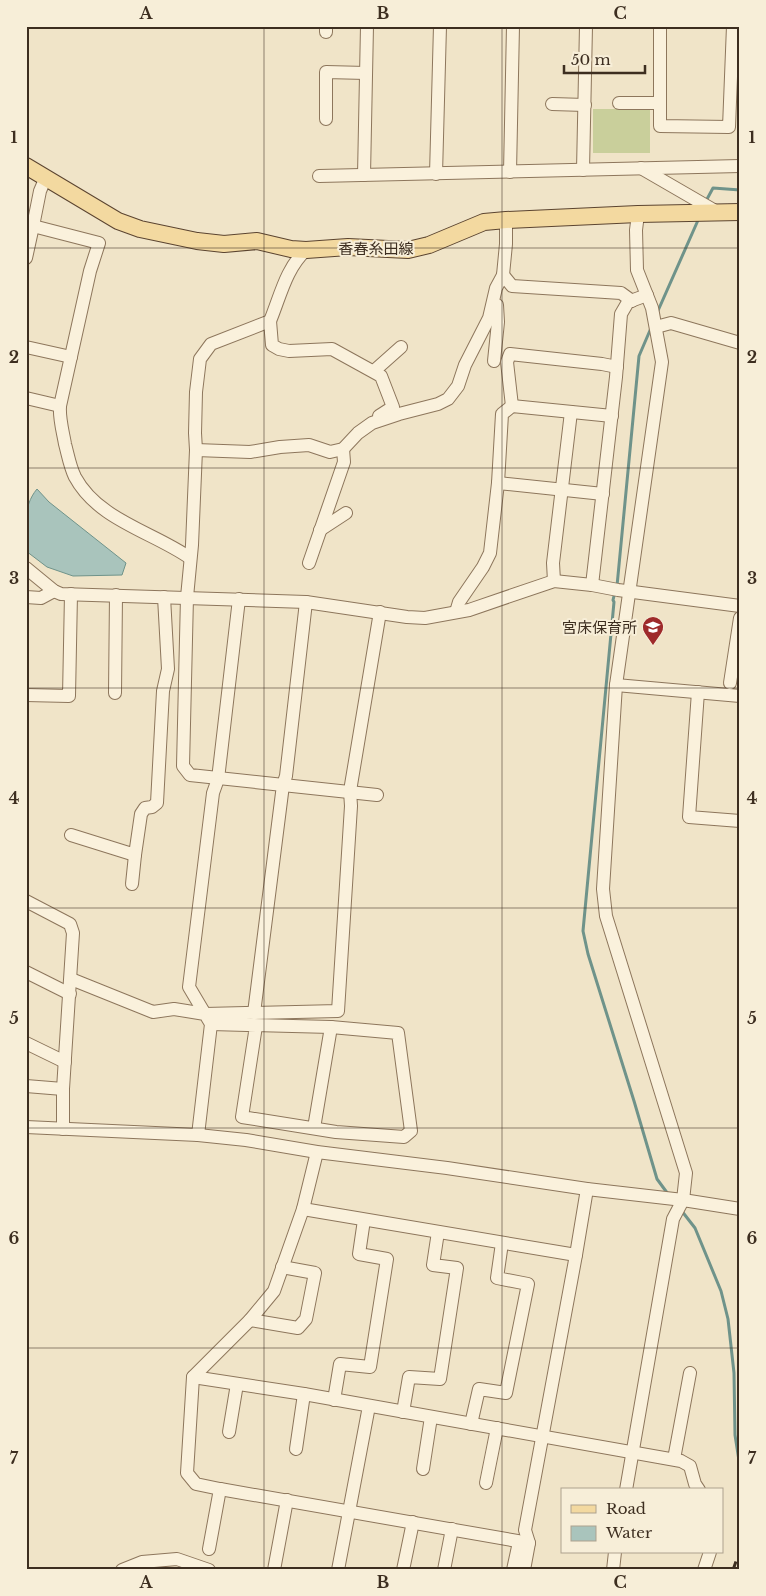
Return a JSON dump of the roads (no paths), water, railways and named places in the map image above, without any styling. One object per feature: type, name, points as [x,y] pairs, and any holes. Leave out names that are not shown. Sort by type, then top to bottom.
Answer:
[{"type":"main road","name":"香春糸田線","points":[[26,166],[118,220],[140,229],[215,243],[257,241],[291,249],[306,250],[348,247],[408,250],[429,245],[484,222],[506,220],[740,212]]},
{"type":"street","points":[[364,175],[367,26]]},
{"type":"street","points":[[436,174],[440,26]]},
{"type":"street","points":[[510,172],[513,26]]},
{"type":"street","points":[[583,170],[586,26]]},
{"type":"street","points":[[660,26],[660,126],[729,127],[735,113],[736,44],[733,26]]},
{"type":"street","points":[[326,119],[326,72],[366,73]]},
{"type":"street","points":[[619,102],[659,103]]},
{"type":"street","points":[[552,104],[584,105]]},
{"type":"street","points":[[319,176],[740,166]]},
{"type":"street","points":[[641,168],[718,213]]},
{"type":"street","points":[[26,258],[40,191],[46,177]]},
{"type":"street","points":[[626,1488],[673,1219],[683,1200],[686,1173],[606,916],[603,889],[616,685],[662,362],[652,308],[637,270],[636,230],[638,214]]},
{"type":"street","points":[[372,423],[438,404],[448,399],[458,386],[465,365],[489,318],[496,288],[503,275],[506,220]]},
{"type":"street","points":[[33,226],[99,242],[90,271],[60,406],[68,455],[75,477],[88,496],[112,514],[190,558]]},
{"type":"street","points":[[196,450],[250,452],[309,445],[330,452],[343,449],[358,433],[393,407],[381,376],[332,348],[289,351],[272,345],[270,321],[286,278],[298,257],[306,250]]},
{"type":"street","points":[[503,275],[512,286],[621,294],[632,301]]},
{"type":"street","points":[[494,361],[498,322],[496,288]]},
{"type":"street","points":[[592,585],[612,416],[621,314],[628,302],[647,295]]},
{"type":"street","points":[[270,321],[211,344],[200,359],[196,392],[196,450],[187,597],[184,766],[190,775],[376,795]]},
{"type":"street","points":[[656,327],[671,324],[740,343]]},
{"type":"street","points":[[26,347],[71,357]]},
{"type":"street","points":[[374,371],[401,347]]},
{"type":"street","points":[[512,406],[507,362],[510,354],[617,367]]},
{"type":"street","points":[[26,398],[60,406]]},
{"type":"street","points":[[456,612],[459,602],[483,567],[490,553],[498,483],[502,414],[512,406],[612,416]]},
{"type":"street","points":[[554,581],[553,563],[571,412]]},
{"type":"street","points":[[309,563],[344,462],[343,449]]},
{"type":"street","points":[[498,483],[603,494]]},
{"type":"street","points":[[320,530],[346,513]]},
{"type":"street","points":[[26,568],[54,591],[61,594],[306,602],[425,618],[469,610],[554,581],[740,606]]},
{"type":"street","points":[[26,597],[41,598],[54,591]]},
{"type":"street","points":[[26,695],[68,696],[70,594]]},
{"type":"street","points":[[115,692],[116,595]]},
{"type":"street","points":[[132,884],[141,814],[145,808],[152,807],[157,803],[158,798],[163,691],[168,669],[164,597]]},
{"type":"street","points":[[198,1135],[208,1019],[189,987],[212,793],[218,779],[239,599]]},
{"type":"street","points":[[254,1013],[283,785],[286,776],[306,602]]},
{"type":"street","points":[[208,1019],[254,1013],[338,1011],[352,806],[350,791],[380,612]]},
{"type":"street","points":[[730,683],[740,618]]},
{"type":"street","points":[[616,685],[740,696]]},
{"type":"street","points":[[698,692],[689,817],[740,821]]},
{"type":"street","points":[[71,835],[135,855]]},
{"type":"street","points":[[26,901],[70,924],[73,933],[63,1089],[63,1129]]},
{"type":"street","points":[[26,972],[70,994]]},
{"type":"street","points":[[71,979],[153,1012],[174,1009],[208,1019],[256,1026],[331,1027],[398,1033],[411,1131],[404,1136],[336,1132],[242,1117],[256,1026]]},
{"type":"street","points":[[314,1128],[331,1027]]},
{"type":"street","points":[[26,1043],[65,1062]]},
{"type":"street","points":[[26,1086],[63,1089]]},
{"type":"street","points":[[26,1127],[198,1135],[246,1140],[317,1152],[740,1208]]},
{"type":"street","points":[[317,1152],[302,1210],[274,1291],[250,1320],[193,1377],[187,1473],[196,1484],[220,1489],[524,1542]]},
{"type":"street","points":[[524,1570],[525,1530],[587,1189]]},
{"type":"street","points":[[302,1210],[576,1255]]},
{"type":"street","points":[[334,1400],[340,1364],[370,1367],[387,1259],[359,1254],[364,1220]]},
{"type":"street","points":[[403,1412],[409,1377],[440,1380],[457,1268],[433,1265],[438,1232]]},
{"type":"street","points":[[471,1424],[480,1390],[506,1393],[528,1284],[497,1278],[502,1243]]},
{"type":"street","points":[[250,1320],[298,1328],[306,1319],[315,1273],[282,1267]]},
{"type":"street","points":[[674,1459],[690,1373]]},
{"type":"street","points":[[193,1377],[304,1394],[681,1460],[690,1466],[697,1488]]},
{"type":"street","points":[[229,1432],[237,1384]]},
{"type":"street","points":[[296,1449],[304,1394]]},
{"type":"street","points":[[338,1570],[369,1406]]},
{"type":"street","points":[[423,1469],[431,1416]]},
{"type":"street","points":[[486,1483],[497,1428]]},
{"type":"street","points":[[209,1550],[220,1489]]},
{"type":"street","points":[[274,1570],[287,1500]]},
{"type":"street","points":[[403,1570],[413,1522]]},
{"type":"street","points":[[444,1570],[452,1528]]},
{"type":"street","points":[[513,1570],[524,1542]]},
{"type":"street","points":[[612,1570],[616,1554]]},
{"type":"street","points":[[704,1570],[709,1554]]},
{"type":"street","points":[[122,1570],[142,1562],[177,1559],[209,1570]]},
{"type":"water","points":[[37,489],[49,502],[126,563],[122,575],[73,576],[47,567],[26,551],[27,511],[32,496]]},
{"type":"waterway","points":[[706,201],[713,188],[740,190]]},
{"type":"waterway","points":[[657,313],[699,218]]},
{"type":"waterway","points":[[617,586],[639,356],[651,328]]},
{"type":"waterway","points":[[615,592],[583,931],[588,954],[657,1179],[668,1194]]},
{"type":"waterway","points":[[681,1210],[695,1228],[721,1291],[728,1319],[734,1373],[735,1435],[740,1467]]},
{"type":"railway","points":[[733,1570],[740,1550]]},
{"type":"place","name":"宮床保育所","points":[[653,646]]}]
